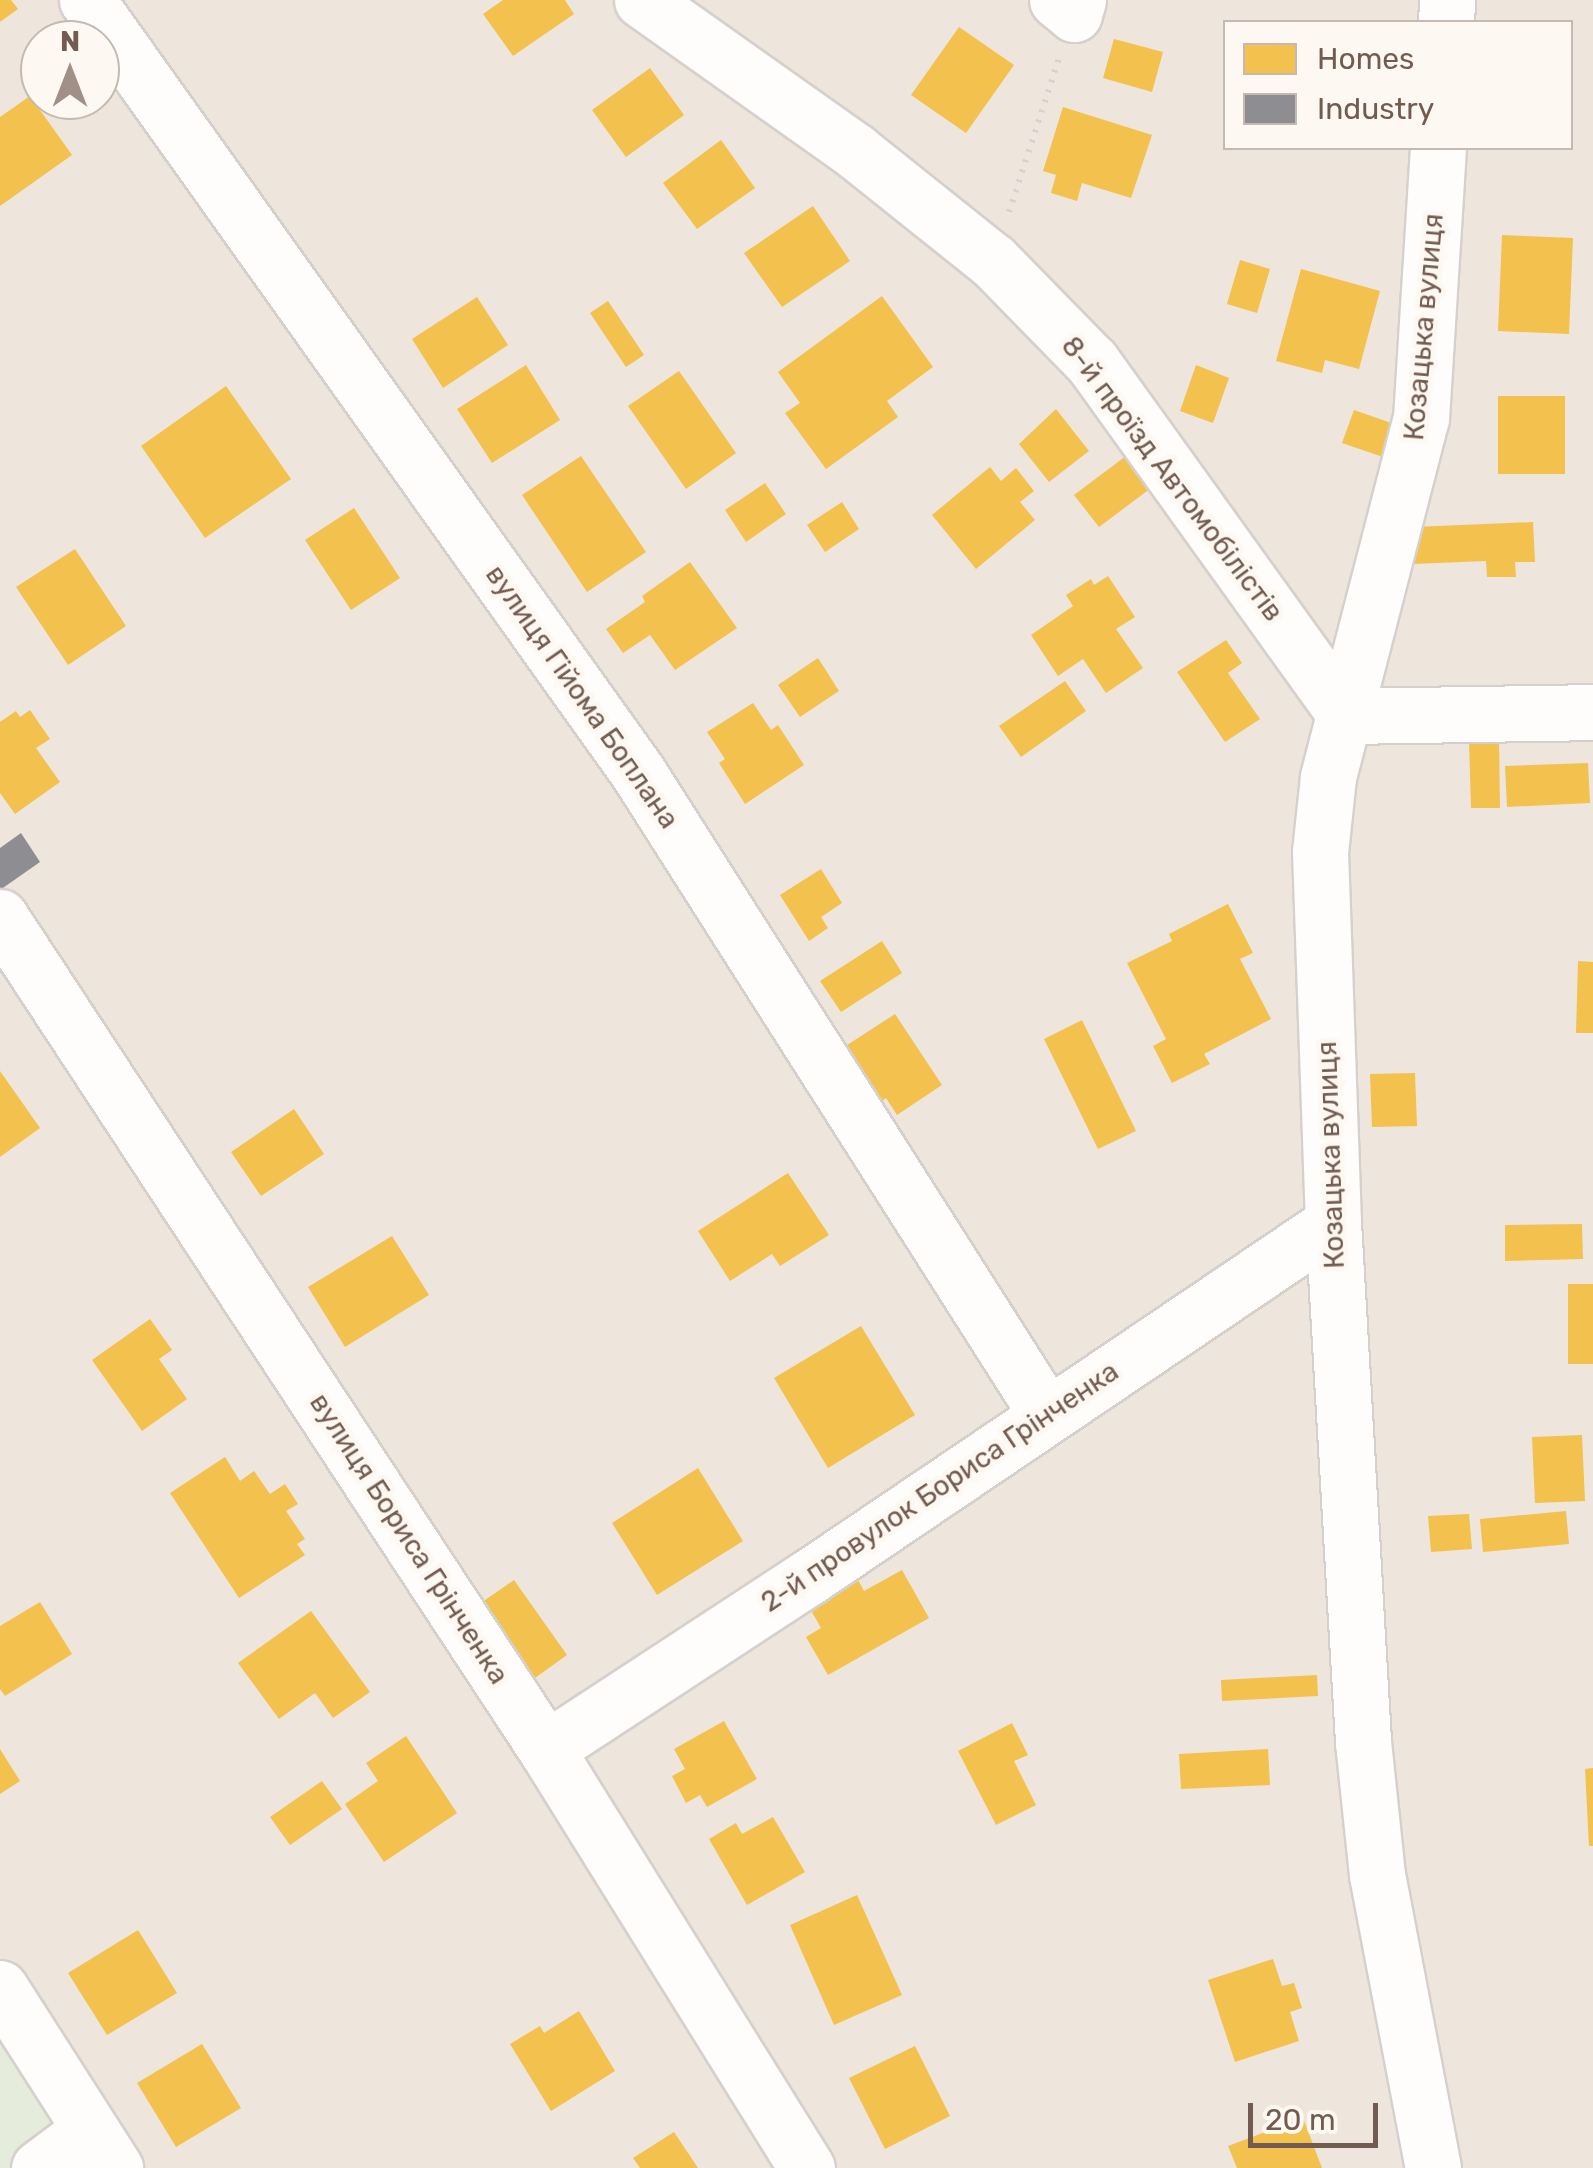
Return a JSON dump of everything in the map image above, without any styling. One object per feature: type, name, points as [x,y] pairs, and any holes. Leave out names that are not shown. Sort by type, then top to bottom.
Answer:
[{"type":"street","name":"вулиця Гійома Боплана","points":[[87,0],[639,774],[1046,1415]]},
{"type":"street","name":"8-й проїзд Автомобілістів","points":[[642,0],[855,151],[993,261],[1092,362],[1346,716]]},
{"type":"street","name":"Козацька вулиця","points":[[1433,2168],[1377,1875],[1369,1808],[1333,1224],[1320,852],[1323,802],[1420,418],[1438,150]]},
{"type":"street","points":[[1346,716],[1593,712]]},
{"type":"street","name":"вулиця Бориса Грінченка","points":[[10,949],[546,1748],[807,2168]]},
{"type":"street","name":"2-й провулок Бориса Грінченка","points":[[546,1748],[1333,1224]]},
{"type":"street","points":[[0,1988],[103,2149],[40,2168]]},
{"type":"path","points":[[993,261],[1069,5]]},
{"type":"shaded area","points":[[0,0],[1593,0],[1593,2168],[114,2168],[0,1988]]},
{"type":"green space","points":[[0,1988],[114,2168],[0,2168]]},
{"type":"building: Homes","points":[[0,0],[11,0],[18,9],[0,22]]},
{"type":"building: Homes","points":[[503,0],[565,0],[574,14],[513,56],[483,14]]},
{"type":"building: Homes","points":[[959,27],[1014,65],[966,133],[911,95]]},
{"type":"building: Homes","points":[[1114,39],[1163,52],[1152,92],[1103,78]]},
{"type":"building: Homes","points":[[650,68],[684,115],[626,157],[592,110]]},
{"type":"building: Homes","points":[[20,103],[20,120],[47,120],[72,155],[0,206],[0,117]]},
{"type":"building: Homes","points":[[1063,107],[1152,135],[1131,198],[1082,183],[1077,201],[1051,193],[1056,175],[1043,171]]},
{"type":"building: Homes","points":[[721,140],[755,188],[697,229],[663,183]]},
{"type":"building: Homes","points":[[813,206],[850,261],[782,307],[744,253]]},
{"type":"building: Homes","points":[[1502,235],[1573,238],[1569,334],[1498,331]]},
{"type":"building: Homes","points":[[1240,260],[1270,269],[1257,313],[1227,304]]},
{"type":"building: Homes","points":[[1301,269],[1380,291],[1359,369],[1325,360],[1322,373],[1276,361]]},
{"type":"building: Homes","points":[[882,296],[933,367],[887,401],[898,417],[826,469],[785,413],[800,403],[778,372]]},
{"type":"building: Homes","points":[[477,297],[508,345],[443,388],[412,339]]},
{"type":"building: Homes","points":[[608,301],[644,355],[626,367],[590,313]]},
{"type":"building: Homes","points":[[526,365],[560,420],[492,463],[457,409]]},
{"type":"building: Homes","points":[[1196,365],[1229,378],[1213,423],[1180,411]]},
{"type":"building: Homes","points":[[679,371],[736,453],[686,489],[628,406]]},
{"type":"building: Homes","points":[[226,386],[291,479],[205,538],[141,446]]},
{"type":"building: Homes","points":[[1498,396],[1565,396],[1565,474],[1498,474]]},
{"type":"building: Homes","points":[[1056,409],[1089,451],[1049,482],[1019,444]]},
{"type":"building: Homes","points":[[1354,410],[1394,424],[1383,457],[1342,443]]},
{"type":"building: Homes","points":[[581,456],[646,552],[587,592],[522,495]]},
{"type":"building: Homes","points":[[1126,456],[1151,488],[1099,527],[1074,495]]},
{"type":"building: Homes","points":[[990,467],[1001,481],[1016,468],[1034,491],[1020,502],[1035,520],[976,569],[932,515]]},
{"type":"building: Homes","points":[[765,483],[786,514],[746,542],[725,510]]},
{"type":"building: Homes","points":[[842,502],[859,529],[825,552],[807,525]]},
{"type":"building: Homes","points":[[354,508],[400,578],[351,610],[305,540]]},
{"type":"building: Homes","points":[[1533,522],[1535,562],[1515,562],[1516,577],[1487,577],[1486,561],[1413,564],[1413,527]]},
{"type":"building: Homes","points":[[75,549],[126,626],[68,665],[16,587]]},
{"type":"building: Homes","points":[[690,562],[737,628],[675,670],[650,635],[623,653],[606,629],[645,602],[642,596]]},
{"type":"building: Homes","points":[[1108,576],[1135,617],[1116,629],[1143,668],[1106,693],[1083,659],[1058,676],[1031,635],[1073,606],[1066,595],[1091,579],[1094,585]]},
{"type":"building: Homes","points":[[1226,640],[1242,663],[1228,673],[1260,719],[1225,742],[1177,672]]},
{"type":"building: Homes","points":[[818,658],[839,691],[800,717],[778,685]]},
{"type":"building: Homes","points":[[1065,681],[1086,711],[1021,757],[999,726]]},
{"type":"building: Homes","points":[[753,703],[771,730],[778,725],[804,765],[745,804],[719,763],[725,759],[707,732]]},
{"type":"building: Homes","points":[[30,710],[50,739],[36,748],[60,782],[15,814],[0,793],[0,722],[16,711],[20,717]]},
{"type":"building: Homes","points":[[1499,739],[1500,808],[1471,808],[1469,740]]},
{"type":"building: Homes","points":[[1588,763],[1590,803],[1507,807],[1505,766]]},
{"type":"building: Homes","points":[[821,869],[842,903],[821,917],[828,928],[809,941],[780,895]]},
{"type":"building: Homes","points":[[1228,904],[1253,953],[1240,959],[1271,1019],[1204,1054],[1210,1064],[1172,1083],[1153,1046],[1166,1039],[1127,963],[1172,941],[1169,934]]},
{"type":"building: Homes","points":[[882,941],[902,973],[841,1012],[820,981]]},
{"type":"building: Homes","points":[[1578,961],[1593,962],[1593,1033],[1576,1033]]},
{"type":"building: Homes","points":[[895,1014],[942,1085],[897,1115],[886,1098],[877,1105],[841,1049]]},
{"type":"building: Homes","points":[[1082,1020],[1136,1131],[1098,1149],[1044,1039]]},
{"type":"building: Homes","points":[[0,1071],[40,1128],[0,1157]]},
{"type":"building: Homes","points":[[1415,1073],[1417,1126],[1372,1127],[1370,1074]]},
{"type":"building: Homes","points":[[294,1109],[324,1154],[261,1196],[231,1152]]},
{"type":"building: Homes","points":[[788,1173],[829,1235],[780,1266],[772,1254],[730,1281],[698,1231]]},
{"type":"building: Homes","points":[[1582,1224],[1583,1259],[1505,1261],[1505,1225]]},
{"type":"building: Homes","points":[[392,1236],[429,1295],[345,1347],[308,1287]]},
{"type":"building: Homes","points":[[1568,1284],[1593,1284],[1593,1364],[1568,1364]]},
{"type":"building: Homes","points":[[150,1319],[172,1350],[159,1359],[187,1399],[142,1431],[92,1360]]},
{"type":"building: Homes","points":[[861,1326],[915,1415],[828,1468],[774,1378]]},
{"type":"building: Homes","points":[[1582,1435],[1585,1501],[1535,1503],[1532,1437]]},
{"type":"building: Homes","points":[[225,1457],[240,1481],[254,1471],[270,1494],[285,1484],[298,1504],[286,1511],[305,1539],[297,1544],[305,1555],[239,1598],[170,1493]]},
{"type":"building: Homes","points":[[698,1468],[743,1541],[657,1595],[612,1523]]},
{"type":"building: Homes","points":[[1566,1511],[1569,1544],[1483,1552],[1480,1519]]},
{"type":"building: Homes","points":[[1469,1514],[1472,1549],[1431,1552],[1428,1516]]},
{"type":"building: Homes","points":[[902,1570],[929,1618],[828,1675],[806,1637],[821,1628],[808,1605],[857,1578],[864,1591]]},
{"type":"building: Homes","points":[[514,1580],[567,1655],[528,1683],[475,1607]]},
{"type":"building: Homes","points":[[40,1602],[72,1654],[5,1696],[0,1689],[0,1626]]},
{"type":"building: Homes","points":[[311,1611],[370,1692],[333,1718],[315,1693],[279,1719],[238,1663]]},
{"type":"building: Homes","points":[[1317,1675],[1318,1696],[1222,1701],[1221,1680]]},
{"type":"building: Homes","points":[[724,1721],[757,1779],[707,1807],[700,1795],[686,1803],[672,1776],[685,1769],[674,1749]]},
{"type":"building: Homes","points":[[1012,1723],[1028,1755],[1014,1761],[1036,1805],[996,1825],[958,1751]]},
{"type":"building: Homes","points":[[406,1736],[457,1813],[384,1862],[345,1804],[378,1781],[366,1763]]},
{"type":"building: Homes","points":[[0,1749],[20,1781],[0,1794]]},
{"type":"building: Homes","points":[[1268,1749],[1270,1785],[1181,1789],[1179,1754]]},
{"type":"building: Homes","points":[[1593,1768],[1593,1846],[1589,1846],[1585,1769]]},
{"type":"building: Homes","points":[[322,1781],[342,1809],[290,1845],[270,1817]]},
{"type":"building: Homes","points":[[773,1817],[805,1872],[747,1905],[709,1839],[736,1823],[742,1834]]},
{"type":"building: Homes","points":[[857,1895],[902,1995],[834,2025],[790,1925]]},
{"type":"building: Homes","points":[[138,1930],[177,1993],[107,2035],[68,1973]]},
{"type":"building: Homes","points":[[1273,1959],[1282,1986],[1294,1983],[1302,2008],[1290,2012],[1299,2041],[1235,2062],[1208,1980]]},
{"type":"building: Homes","points":[[579,2011],[615,2071],[551,2111],[510,2044],[540,2026],[544,2033]]},
{"type":"building: Homes","points":[[202,2044],[241,2108],[176,2147],[137,2083]]},
{"type":"building: Homes","points":[[915,2046],[950,2116],[885,2149],[849,2078]]},
{"type":"building: Homes","points":[[1303,2118],[1322,2168],[1237,2168],[1228,2146]]},
{"type":"building: Homes","points":[[674,2132],[698,2168],[640,2168],[633,2158]]},
{"type":"building: Industry","points":[[21,833],[40,862],[0,890],[0,848]]}]
